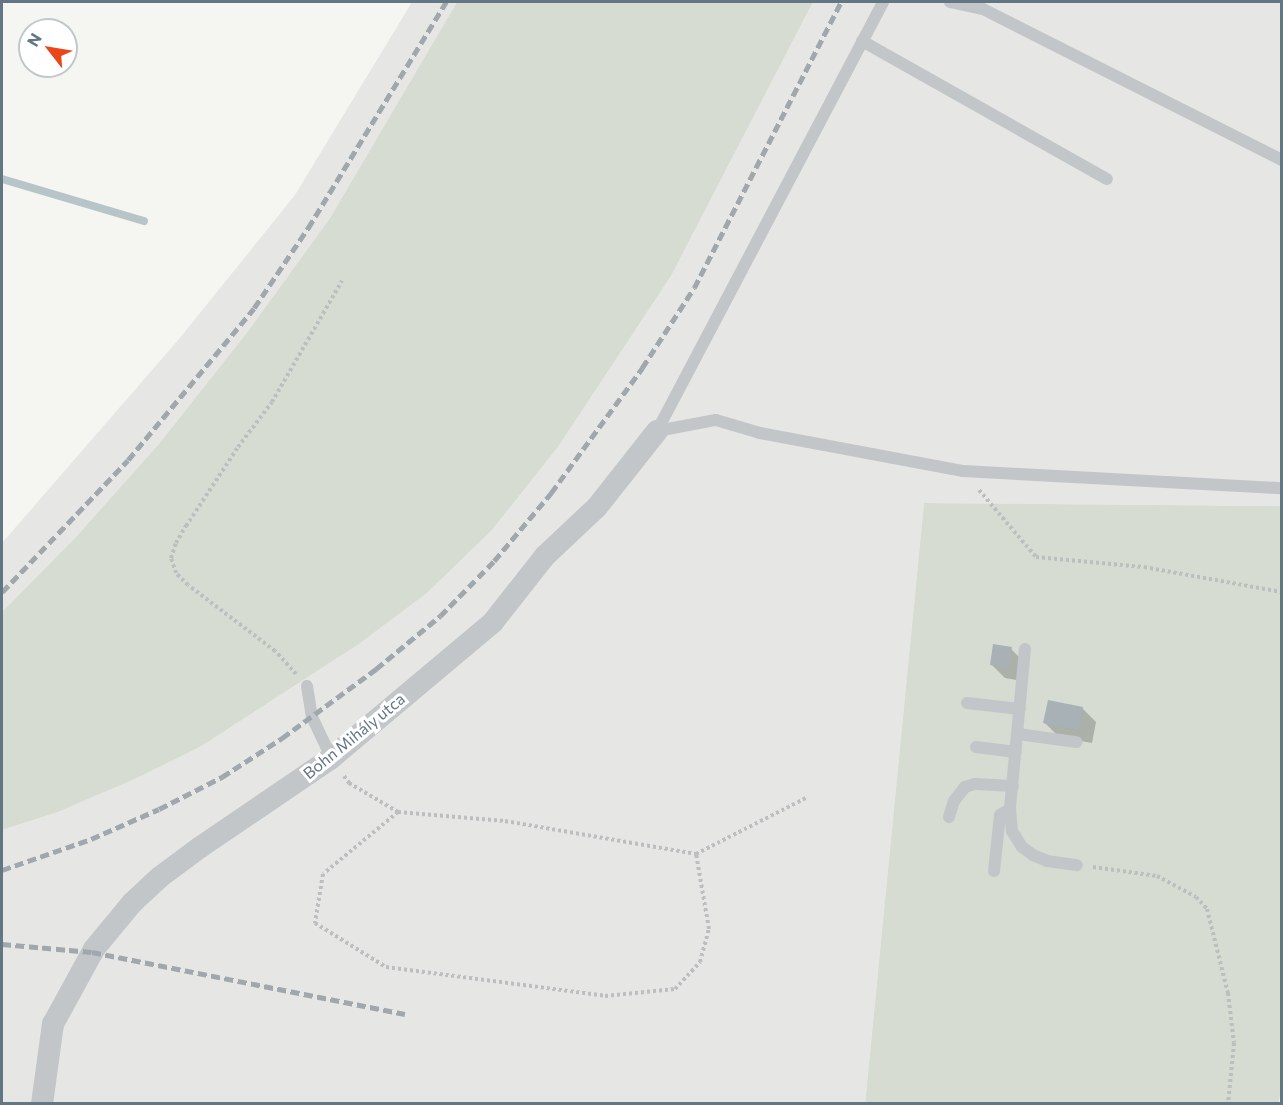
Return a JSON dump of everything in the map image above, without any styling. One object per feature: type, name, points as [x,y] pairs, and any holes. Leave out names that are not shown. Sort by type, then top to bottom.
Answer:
[{"type":"street","name":"Bohn Mihály utca","points":[[42,1104],[53,1024],[94,949],[109,930],[160,877],[331,758],[492,622],[545,556],[597,507],[657,431]]},
{"type":"lane","points":[[657,431],[883,2]]},
{"type":"lane","points":[[950,2],[985,5],[1281,160]]},
{"type":"lane","points":[[862,41],[1107,179]]},
{"type":"lane","points":[[657,431],[716,420],[760,434],[963,471],[1281,488]]},
{"type":"lane","points":[[1025,649],[1010,810],[1012,831],[1028,852],[1047,861],[1077,865]]},
{"type":"lane","points":[[307,686],[312,717],[331,758]]},
{"type":"lane","points":[[967,703],[1020,709]]},
{"type":"lane","points":[[1017,734],[1076,742]]},
{"type":"lane","points":[[976,747],[1016,752]]},
{"type":"lane","points":[[949,817],[954,801],[965,787],[975,784],[1012,786]]},
{"type":"lane","points":[[994,871],[1000,815],[1010,810]]},
{"type":"path","points":[[307,686],[275,651],[188,585],[176,573],[171,558],[176,543],[186,526],[238,447],[272,402],[342,281]]},
{"type":"path","points":[[963,471],[1036,557],[1144,567],[1281,592]]},
{"type":"path","points":[[331,758],[349,783],[398,812],[505,821],[696,854],[808,797]]},
{"type":"path","points":[[398,812],[322,874],[315,923],[386,967],[606,996],[675,989],[700,962],[710,929],[696,854]]},
{"type":"path","points":[[1077,865],[1156,876],[1196,897],[1207,909],[1228,993],[1234,1043],[1228,1104]]},
{"type":"shaded area","points":[[412,2],[457,2],[330,218],[249,330],[158,445],[75,538],[2,612],[2,543],[179,339],[295,195]]},
{"type":"shaded area","points":[[457,2],[813,2],[671,276],[558,447],[492,530],[427,593],[359,644],[200,747],[137,778],[58,812],[2,830],[2,612],[75,538],[158,445],[249,330],[330,218]]},
{"type":"shaded area","points":[[813,2],[1281,2],[1281,506],[924,503],[865,1103],[2,1104],[2,830],[58,812],[137,778],[200,747],[359,644],[427,593],[492,530],[558,447],[671,276]]},
{"type":"shaded area","points":[[924,503],[1281,506],[1282,1079],[1279,1103],[865,1104]]},
{"type":"building","points":[[993,644],[1012,647],[1008,668],[990,665]]},
{"type":"building","points":[[1048,700],[1083,707],[1078,730],[1043,723]]},
{"type":"waterway","points":[[2,179],[144,221]]},
{"type":"railway","points":[[2,592],[128,460],[254,308],[308,228],[446,2]]},
{"type":"railway","points":[[2,870],[91,839],[159,809],[222,777],[282,738],[376,669],[440,616],[494,561],[551,493],[642,368],[694,288],[841,2]]},
{"type":"railway","points":[[2,944],[92,952],[405,1014]]}]
